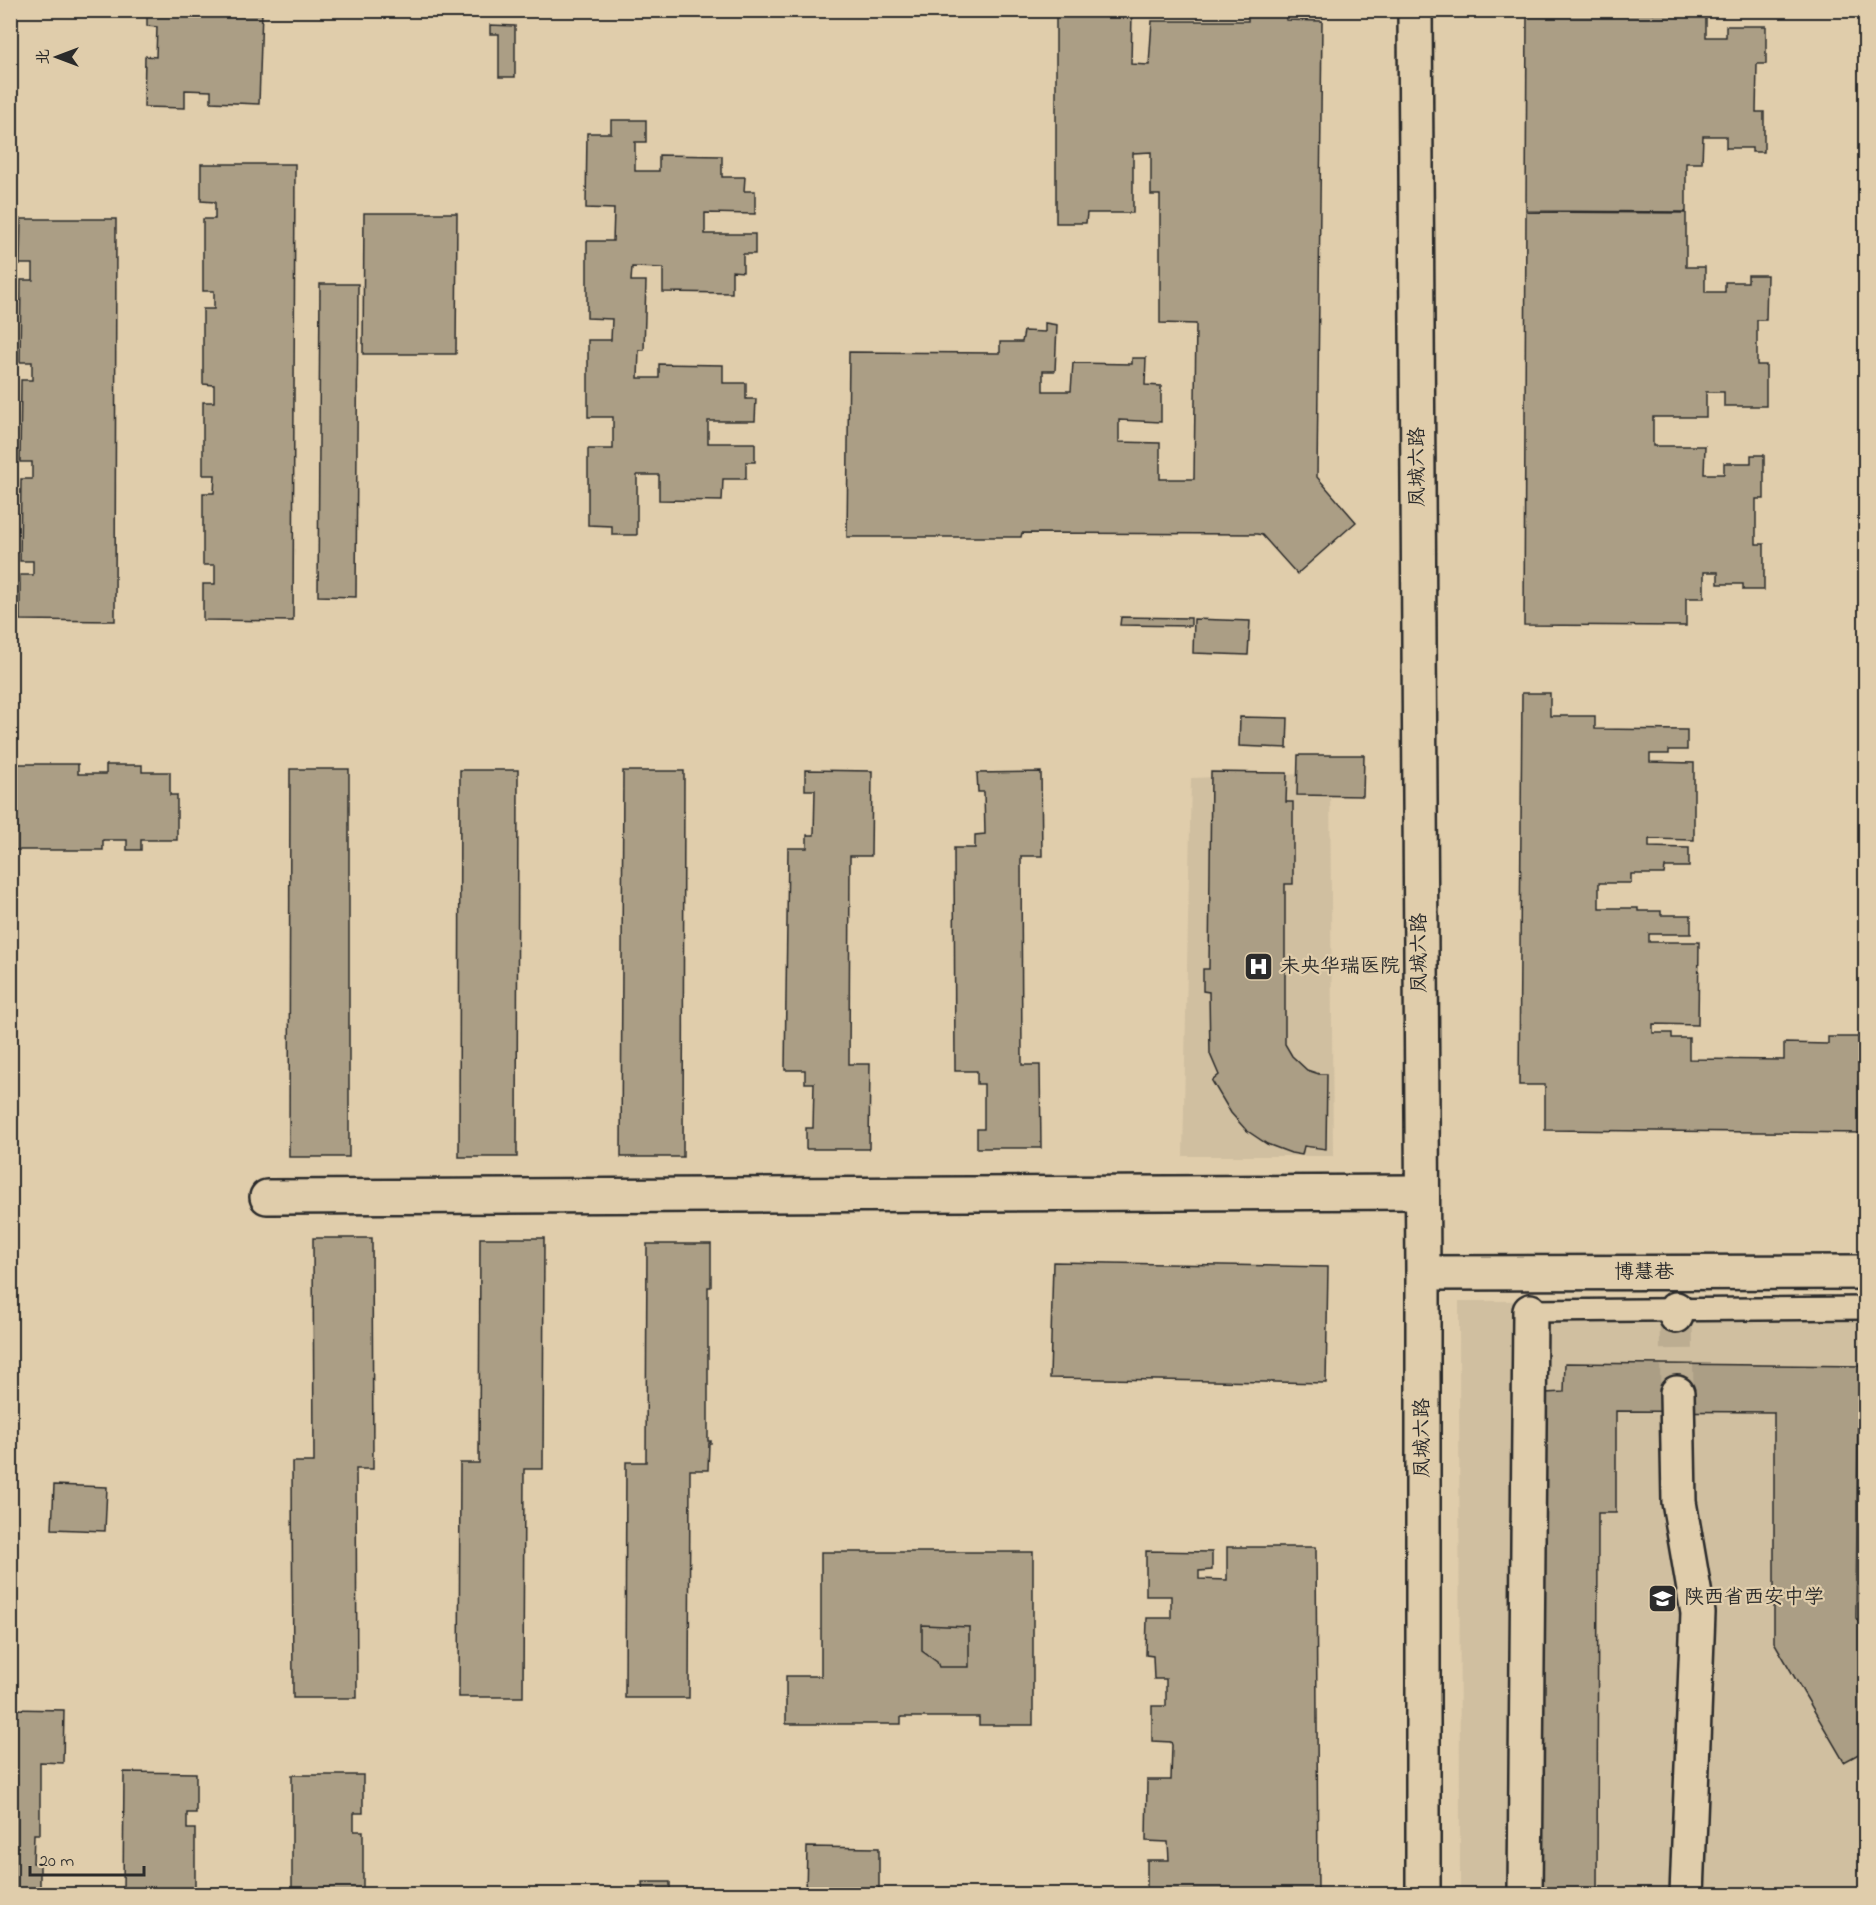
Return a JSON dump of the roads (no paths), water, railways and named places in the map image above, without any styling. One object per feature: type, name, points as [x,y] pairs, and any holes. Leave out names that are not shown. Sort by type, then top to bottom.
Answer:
[{"type":"street","name":"凤城六路","points":[[1415,10],[1424,1273],[1423,1894]]},
{"type":"street","points":[[267,1197],[1422,1192]]},
{"type":"street","name":"博慧巷","points":[[1424,1273],[1866,1272]]},
{"type":"street","points":[[1525,1894],[1530,1311]]},
{"type":"street","points":[[1677,1393],[1679,1502],[1698,1613],[1687,1894]]},
{"type":"lane","points":[[1530,1311],[1676,1312],[1866,1308]]},
{"type":"tunnel","points":[[1676,1316],[1677,1393]]},
{"type":"place","name":"未央华瑞医院","points":[[1259,967]]},
{"type":"place","name":"陕西省西安中学","points":[[1663,1598]]}]
